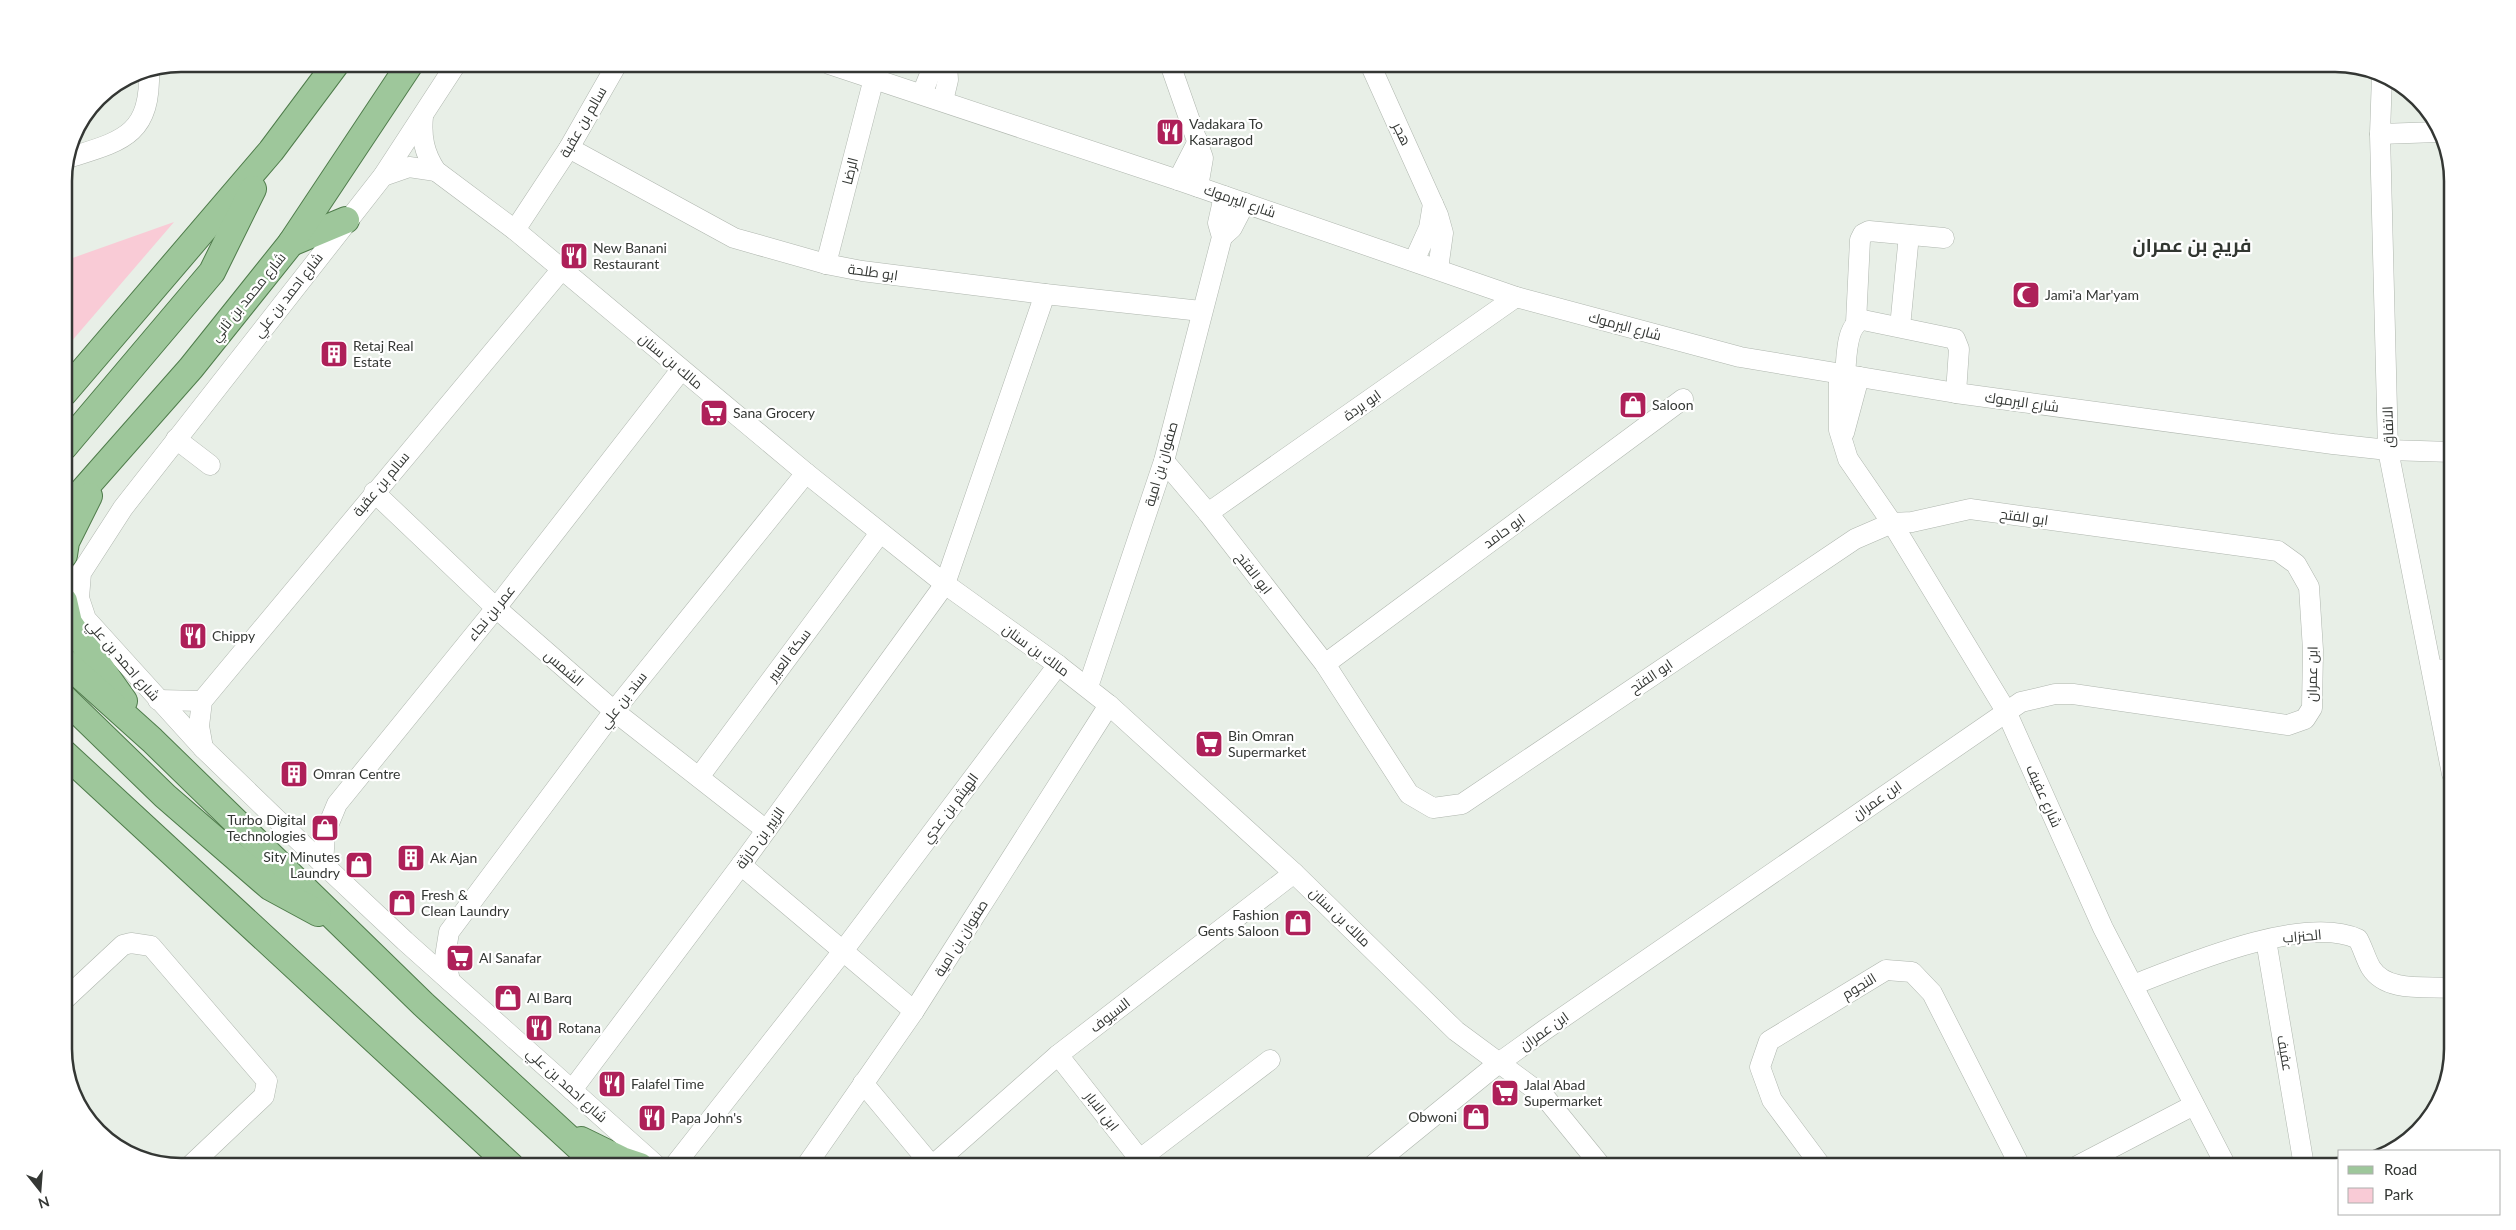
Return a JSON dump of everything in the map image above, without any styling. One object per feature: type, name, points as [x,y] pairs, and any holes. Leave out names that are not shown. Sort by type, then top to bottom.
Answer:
[{"type":"main road","points":[[73,382],[271,151],[329,73]]},
{"type":"main road","name":"شارع محمد بن ثاني","points":[[73,502],[191,368],[291,243],[404,73]]},
{"type":"main road","points":[[73,436],[212,272],[271,151]]},
{"type":"main road","points":[[291,243],[346,220]]},
{"type":"main road","points":[[73,528],[101,472]]},
{"type":"main road","points":[[73,629],[152,740]]},
{"type":"main road","points":[[73,669],[152,740],[423,1004],[590,1158]]},
{"type":"main road","points":[[73,707],[165,796],[270,887],[346,927]]},
{"type":"main road","points":[[73,761],[502,1158]]},
{"type":"main road","points":[[73,771],[102,787]]},
{"type":"main road","points":[[555,1126],[618,1158]]},
{"type":"street","name":"شارع احمد بن علي","points":[[450,73],[383,176],[346,220],[123,508],[81,573],[79,598],[86,619],[203,748],[405,941],[648,1158]]},
{"type":"street","name":"سالم بن عقبة","points":[[516,230],[569,148],[612,73]]},
{"type":"street","name":"شارع اليرموك","points":[[858,73],[1178,180],[1516,297],[1740,356],[1956,393],[2388,450],[2443,452]]},
{"type":"street","points":[[922,94],[930,73]]},
{"type":"street","points":[[943,101],[948,80],[948,73]]},
{"type":"street","points":[[1173,73],[1203,158],[1198,187]]},
{"type":"street","name":"هجر","points":[[1374,73],[1433,204],[1443,233],[1438,269]]},
{"type":"street","points":[[76,155],[116,142],[136,126],[148,104],[149,77]]},
{"type":"street","name":"الرضا","points":[[826,264],[874,78]]},
{"type":"street","name":"الاتفاق","points":[[2382,83],[2380,134],[2388,450],[2442,670],[2444,686]]},
{"type":"street","name":"مالك بن سنان","points":[[423,116],[423,145],[428,159],[436,170],[516,230],[681,370],[945,584],[1088,687],[1294,873],[1456,1031],[1544,1096],[1594,1158]]},
{"type":"street","points":[[2380,134],[2432,132]]},
{"type":"street","points":[[1178,180],[1198,141]]},
{"type":"street","name":"ابو طلحة","points":[[569,148],[734,238],[826,264],[862,271],[1045,294],[1201,310]]},
{"type":"street","points":[[383,176],[409,167],[436,170]]},
{"type":"street","name":"صفوان بن امية","points":[[1222,237],[1218,223],[1224,196]]},
{"type":"street","name":"صفوان بن امية","points":[[1088,687],[1164,461],[1201,310],[1222,237],[1232,228],[1245,203]]},
{"type":"street","points":[[1414,261],[1429,228],[1433,204]]},
{"type":"street","name":"شارع عفيف","points":[[1944,238],[1869,231],[1861,237],[1856,323],[1851,330],[1847,375],[1838,421],[1841,439],[1852,469],[1892,523],[2006,711],[2103,928],[2222,1158]]},
{"type":"street","points":[[1900,327],[1909,235]]},
{"type":"street","name":"سالم بن عقبة","points":[[202,700],[562,269]]},
{"type":"street","name":"الزبير بن حارثة","points":[[572,1090],[741,865],[945,584],[1045,294]]},
{"type":"street","name":"ابو بردة","points":[[1208,513],[1516,297]]},
{"type":"street","points":[[1856,323],[1863,320],[1955,339],[1958,349],[1956,393]]},
{"type":"street","name":"عمر بن نجاء","points":[[324,864],[325,833],[337,804],[496,608],[681,370]]},
{"type":"street","name":"ابو حامد","points":[[1324,664],[1683,399]]},
{"type":"street","points":[[176,440],[210,465]]},
{"type":"street","name":"ابو الفتح","points":[[1164,461],[1208,513],[1324,664],[1409,794],[1433,808],[1462,804],[1855,539],[1892,523],[1912,522],[1970,510],[2278,551],[2296,564]]},
{"type":"street","name":"سند بن علي","points":[[450,981],[445,957],[449,932],[614,711],[806,473]]},
{"type":"street","name":"الشمس","points":[[374,492],[496,608],[614,711],[766,830]]},
{"type":"street","name":"سكة العبير","points":[[699,778],[880,532]]},
{"type":"street","name":"ابن عمران","points":[[1382,1158],[1500,1062],[2006,711],[2038,696],[2073,694],[2288,725],[2305,719],[2312,708],[2313,650],[2309,587],[2296,564]]},
{"type":"street","name":"الهيثم بن عدي","points":[[680,1158],[843,951],[1058,665]]},
{"type":"street","points":[[158,700],[202,700],[199,726],[203,748]]},
{"type":"street","name":"صفوان بن امية","points":[[811,1158],[914,1011],[1109,705]]},
{"type":"street","points":[[741,865],[914,1011]]},
{"type":"street","name":"السيوف","points":[[941,1158],[1058,1056],[1294,873]]},
{"type":"street","points":[[405,941],[432,940],[449,932]]},
{"type":"street","name":"الحنزاب","points":[[2133,985],[2221,952],[2266,940],[2313,933],[2346,934],[2358,939],[2370,966],[2378,977],[2390,984],[2444,987]]},
{"type":"street","name":"عفيف","points":[[2266,940],[2303,1158]]},
{"type":"street","points":[[73,992],[123,945],[131,943],[151,946],[267,1081],[264,1096],[198,1158]]},
{"type":"street","name":"النجوم","points":[[1815,1158],[1772,1100],[1760,1067],[1769,1040],[1886,970],[1912,972],[1932,993],[2016,1158]]},
{"type":"street","name":"ابن الابار","points":[[1058,1056],[1139,1158]]},
{"type":"street","points":[[1149,1158],[1270,1060]]},
{"type":"street","name":"السيوف","points":[[863,1083],[925,1158]]},
{"type":"street","points":[[2092,1158],[2194,1105]]},
{"type":"green space","points":[[174,222],[73,340],[73,258]]},
{"type":"place","name":"Vadakara To Kasaragod","points":[[1170,132]]},
{"type":"place","name":"New Banani Restaurant","points":[[574,256]]},
{"type":"place","name":"Jami'a Mar'yam","points":[[2026,295]]},
{"type":"place","name":"Retaj Real Estate","points":[[334,354]]},
{"type":"place","name":"Saloon","points":[[1633,405]]},
{"type":"place","name":"Sana Grocery","points":[[714,413]]},
{"type":"place","name":"Chippy","points":[[193,636]]},
{"type":"place","name":"Bin Omran Supermarket","points":[[1209,744]]},
{"type":"place","name":"Omran Centre","points":[[294,774]]},
{"type":"place","name":"Turbo Digital Technologies","points":[[325,828]]},
{"type":"place","name":"Ak Ajan","points":[[411,858]]},
{"type":"place","name":"Sity Minutes Laundry","points":[[359,865]]},
{"type":"place","name":"Fresh & Clean Laundry","points":[[402,903]]},
{"type":"place","name":"Fashion Gents Saloon","points":[[1298,923]]},
{"type":"place","name":"Al Sanafar","points":[[460,958]]},
{"type":"place","name":"Al Barq","points":[[508,998]]},
{"type":"place","name":"Rotana","points":[[539,1028]]},
{"type":"place","name":"Falafel Time","points":[[612,1084]]},
{"type":"place","name":"Jalal Abad Supermarket","points":[[1505,1093]]},
{"type":"place","name":"Obwoni","points":[[1476,1117]]},
{"type":"place","name":"Papa John's","points":[[652,1118]]},
{"type":"district","name":"فريج بن عمران","points":[[2192,245]]}]
